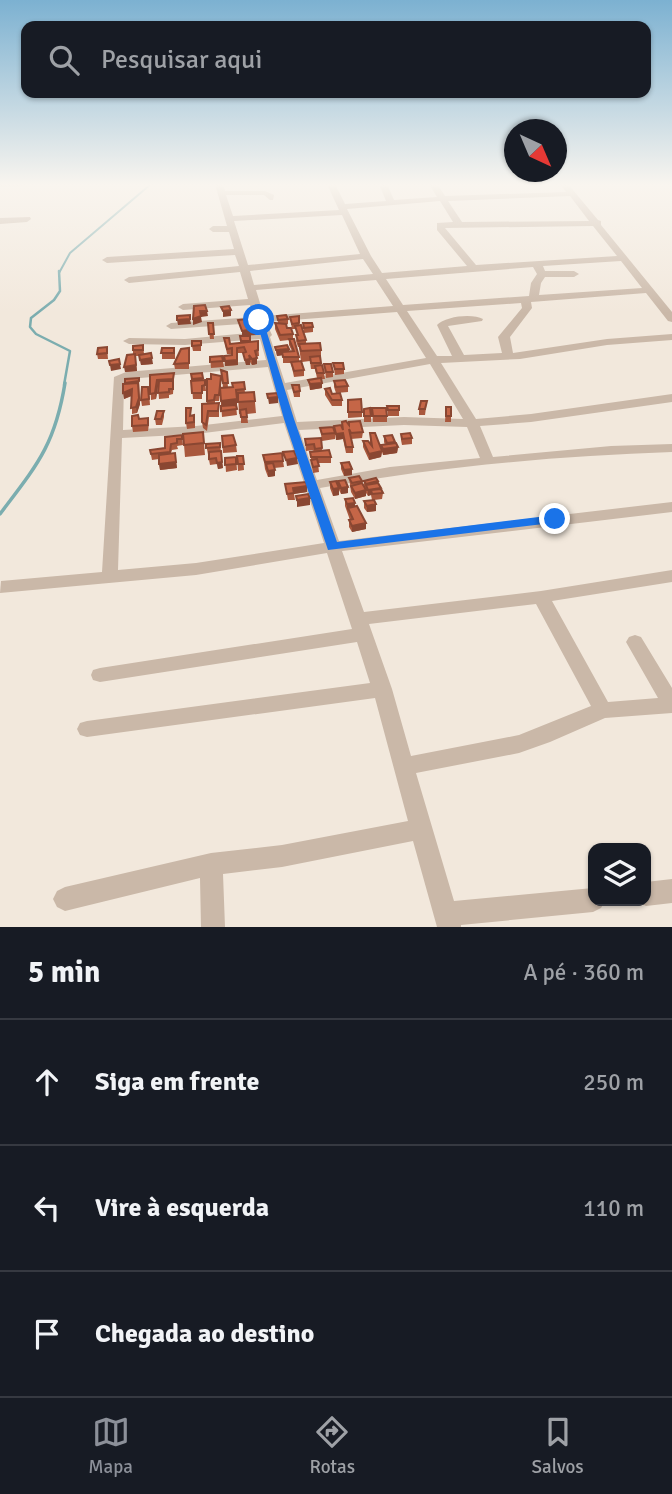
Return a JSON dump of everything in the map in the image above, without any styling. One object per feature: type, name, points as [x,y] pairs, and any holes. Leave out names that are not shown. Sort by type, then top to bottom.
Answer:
[{"type":"street","points":[[213,229],[219,227]]},
{"type":"street","points":[[231,227],[311,485],[382,689],[447,921],[588,901]]},
{"type":"street","points":[[351,227],[378,277],[402,310],[472,423],[488,461]]},
{"type":"street","points":[[440,227],[474,268]]},
{"type":"street","points":[[602,227],[672,319]]},
{"type":"street","points":[[107,260],[238,252]]},
{"type":"street","points":[[129,280],[366,256]]},
{"type":"street","points":[[183,307],[378,277],[625,258]]},
{"type":"street","points":[[536,263],[542,274]]},
{"type":"street","points":[[542,274],[575,274]]},
{"type":"street","points":[[508,357],[504,337],[527,308],[529,298],[542,274]]},
{"type":"street","points":[[129,341],[185,342],[262,328],[402,310],[649,290]]},
{"type":"street","points":[[460,359],[442,325],[446,322],[478,319]]},
{"type":"street","points":[[172,326],[262,328]]},
{"type":"street","points":[[280,388],[433,360],[508,357],[607,342],[672,337]]},
{"type":"street","points":[[110,576],[110,533],[118,434],[118,380],[122,377],[273,363]]},
{"type":"street","points":[[118,434],[291,423],[472,423],[531,418],[672,398]]},
{"type":"street","points":[[311,485],[390,471],[611,450],[672,448]]},
{"type":"street","points":[[1,587],[197,569],[332,547],[672,507]]},
{"type":"street","points":[[100,675],[361,626],[672,576]]},
{"type":"street","points":[[541,597],[603,710]]},
{"type":"street","points":[[404,766],[519,744],[603,710],[672,705],[635,642]]},
{"type":"street","points":[[87,729],[382,689]]},
{"type":"street","points":[[65,899],[211,864],[282,856],[421,829]]},
{"type":"street","points":[[211,864],[213,927]]},
{"type":"street","points":[[651,893],[672,891]]},
{"type":"building","points":[[205,305],[207,311],[200,311],[201,316],[193,319],[194,306]]},
{"type":"building","points":[[229,306],[231,310],[223,311],[221,307]]},
{"type":"building","points":[[190,315],[190,319],[177,320],[177,316]]},
{"type":"building","points":[[286,315],[288,319],[278,320],[277,316]]},
{"type":"building","points":[[299,316],[299,323],[292,324],[290,317]]},
{"type":"building","points":[[247,319],[249,325],[254,324],[256,329],[242,331],[238,320]]},
{"type":"building","points":[[208,323],[213,323],[214,334],[209,334]]},
{"type":"building","points":[[275,323],[286,324],[293,334],[280,335]]},
{"type":"building","points":[[303,323],[312,323],[313,327],[304,328]]},
{"type":"building","points":[[301,325],[306,340],[298,341],[295,326]]},
{"type":"building","points":[[240,336],[250,336],[250,341],[241,341]]},
{"type":"building","points":[[224,338],[229,338],[230,344],[258,341],[258,350],[255,351],[257,358],[252,359],[249,355],[250,359],[245,360],[244,347],[237,348],[237,360],[225,361],[224,356],[232,355],[232,348],[227,349]]},
{"type":"building","points":[[289,339],[294,339],[299,357],[283,357],[282,352],[294,351]]},
{"type":"building","points":[[192,341],[201,341],[201,345],[192,346]]},
{"type":"building","points":[[320,343],[321,350],[301,351],[299,344]]},
{"type":"building","points":[[143,345],[143,350],[133,350],[133,346]]},
{"type":"building","points":[[287,345],[289,349],[276,350],[275,347]]},
{"type":"building","points":[[107,347],[107,353],[97,354],[98,348]]},
{"type":"building","points":[[162,348],[174,348],[174,353],[161,353]]},
{"type":"building","points":[[189,348],[189,363],[174,364],[181,349]]},
{"type":"building","points":[[151,353],[152,358],[140,360],[139,355]]},
{"type":"building","points":[[135,354],[136,365],[124,367],[127,355]]},
{"type":"building","points":[[222,356],[223,361],[210,362],[210,357]]},
{"type":"building","points":[[320,356],[321,363],[311,363],[310,357]]},
{"type":"building","points":[[119,359],[120,364],[110,365],[109,361]]},
{"type":"building","points":[[301,361],[304,370],[294,371],[291,362]]},
{"type":"building","points":[[333,363],[343,363],[344,369],[335,369]]},
{"type":"building","points":[[324,364],[331,364],[333,372],[326,372]]},
{"type":"building","points":[[322,365],[324,373],[317,373],[315,366]]},
{"type":"building","points":[[221,370],[227,372],[228,383],[223,383]]},
{"type":"building","points":[[174,373],[173,379],[157,380],[155,393],[150,394],[150,375]]},
{"type":"building","points":[[202,373],[203,378],[192,379],[191,374]]},
{"type":"building","points":[[211,374],[221,376],[219,395],[215,395],[214,400],[207,401],[207,379],[211,379]]},
{"type":"building","points":[[139,378],[139,381],[125,383],[125,379]]},
{"type":"building","points":[[321,378],[322,383],[310,384],[308,380]]},
{"type":"building","points":[[205,380],[202,393],[192,393],[191,381]]},
{"type":"building","points":[[345,380],[348,386],[336,387],[334,381]]},
{"type":"building","points":[[159,381],[173,381],[173,389],[158,393]]},
{"type":"building","points":[[244,382],[245,389],[236,390],[237,399],[221,401],[220,388],[233,387],[232,383]]},
{"type":"building","points":[[138,383],[139,398],[136,407],[131,408],[132,389],[123,393],[123,384]]},
{"type":"building","points":[[292,385],[299,385],[300,391],[294,392]]},
{"type":"building","points":[[142,387],[148,387],[149,399],[141,400]]},
{"type":"building","points":[[330,388],[332,394],[340,393],[342,400],[332,400],[325,389]]},
{"type":"building","points":[[254,392],[255,401],[238,402],[238,393]]},
{"type":"building","points":[[277,393],[278,397],[268,398],[267,394]]},
{"type":"building","points":[[361,399],[362,412],[348,412],[348,400]]},
{"type":"building","points":[[421,401],[427,401],[425,409],[419,409]]},
{"type":"building","points":[[219,403],[218,411],[208,411],[206,425],[202,422],[202,404]]},
{"type":"building","points":[[236,405],[237,409],[221,411],[221,406]]},
{"type":"building","points":[[387,406],[399,406],[399,410],[388,410]]},
{"type":"building","points":[[446,407],[451,407],[451,416],[446,416]]},
{"type":"building","points":[[186,408],[191,408],[190,416],[194,415],[194,422],[186,423]]},
{"type":"building","points":[[370,408],[371,416],[364,416],[364,409]]},
{"type":"building","points":[[372,408],[386,408],[387,416],[373,416]]},
{"type":"building","points":[[246,409],[247,417],[241,417],[240,410]]},
{"type":"building","points":[[157,411],[164,411],[161,419],[155,419]]},
{"type":"building","points":[[138,415],[139,419],[148,418],[148,425],[132,426],[132,416]]},
{"type":"building","points":[[346,421],[349,425],[349,422],[360,421],[363,432],[351,433],[349,429],[353,447],[346,447],[343,433],[336,434],[334,426],[341,425],[343,430],[342,422]]},
{"type":"building","points":[[333,427],[335,433],[322,434],[320,428]]},
{"type":"building","points":[[203,432],[204,443],[184,445],[183,434]]},
{"type":"building","points":[[370,433],[375,433],[382,451],[369,454],[363,441],[368,441],[372,446]]},
{"type":"building","points":[[410,433],[412,438],[402,439],[401,434]]},
{"type":"building","points":[[182,435],[182,439],[171,444],[170,452],[151,454],[150,450],[165,448],[165,437]]},
{"type":"building","points":[[233,435],[236,445],[223,447],[222,436]]},
{"type":"building","points":[[392,435],[395,442],[387,443],[384,436]]},
{"type":"building","points":[[321,438],[322,448],[315,449],[314,444],[306,445],[305,439]]},
{"type":"building","points":[[220,443],[220,447],[206,448],[206,444]]},
{"type":"building","points":[[396,443],[398,447],[383,449],[381,445]]},
{"type":"building","points":[[329,450],[331,457],[311,457],[310,452]]},
{"type":"building","points":[[221,451],[222,462],[217,463],[216,458],[209,459],[209,452]]},
{"type":"building","points":[[294,451],[297,458],[286,460],[283,452]]},
{"type":"building","points":[[175,453],[176,462],[159,464],[159,455]]},
{"type":"building","points":[[282,453],[283,461],[265,462],[263,455]]},
{"type":"building","points":[[237,456],[243,456],[244,464],[238,464]]},
{"type":"building","points":[[236,457],[236,464],[225,465],[225,458]]},
{"type":"building","points":[[317,459],[319,466],[313,467],[311,460]]},
{"type":"building","points":[[349,462],[352,469],[344,470],[341,463]]},
{"type":"building","points":[[273,463],[275,470],[268,471],[266,464]]},
{"type":"building","points":[[359,476],[362,481],[352,483],[349,478]]},
{"type":"building","points":[[376,478],[378,481],[366,484],[364,481]]},
{"type":"building","points":[[345,480],[348,487],[341,488],[338,481]]},
{"type":"building","points":[[336,481],[339,488],[333,489],[330,482]]},
{"type":"building","points":[[306,482],[307,486],[293,488],[294,493],[287,494],[285,484]]},
{"type":"building","points":[[362,483],[366,490],[355,493],[351,486]]},
{"type":"building","points":[[378,483],[381,488],[368,490],[366,485]]},
{"type":"building","points":[[381,489],[383,493],[372,494],[371,490]]},
{"type":"building","points":[[308,494],[310,498],[297,500],[296,496]]},
{"type":"building","points":[[353,498],[355,503],[347,504],[345,499]]},
{"type":"building","points":[[374,500],[376,504],[367,506],[364,501]]},
{"type":"building","points":[[357,506],[366,523],[352,526],[349,520],[353,519],[348,508]]},
{"type":"waterway","points":[[59,273],[70,253],[100,227]]},
{"type":"waterway","points":[[59,273],[60,291],[54,300],[31,318],[30,327],[36,334],[70,351],[64,385]]},
{"type":"waterway","points":[[0,514],[24,482],[50,439],[65,383]]},
{"type":"route","points":[[259,320],[332,547],[555,519]]}]
